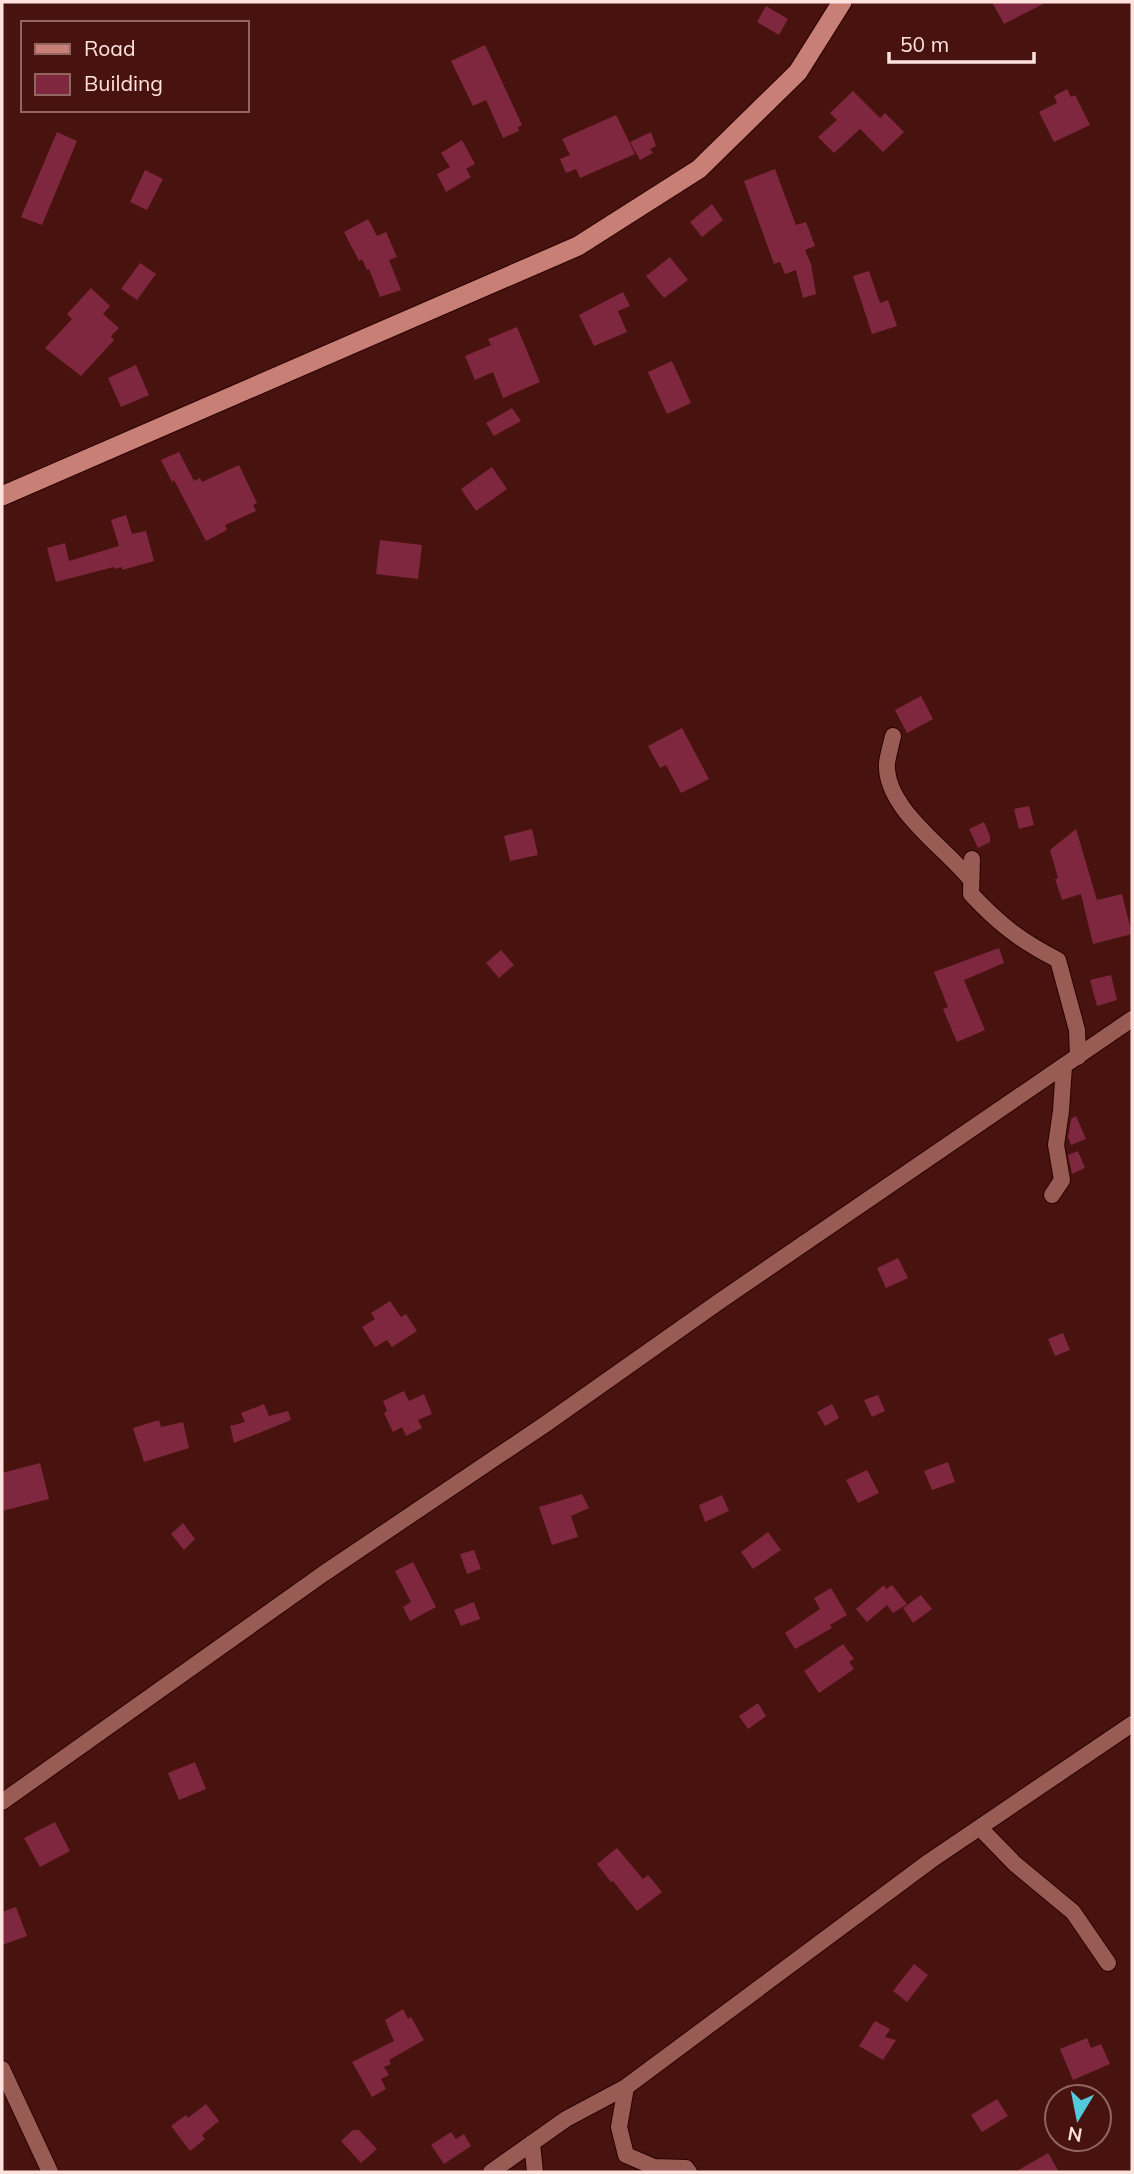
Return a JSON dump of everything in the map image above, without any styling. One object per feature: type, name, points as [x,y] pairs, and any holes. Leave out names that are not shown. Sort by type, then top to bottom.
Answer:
[{"type":"main road","points":[[2,496],[578,246],[699,169],[798,72],[842,2]]},
{"type":"street","points":[[893,736],[887,765],[894,793],[922,832],[956,861],[971,880]]},
{"type":"street","points":[[972,859],[971,894],[990,915],[1024,942],[1058,960],[1077,1030],[1078,1057]]},
{"type":"street","points":[[2,1802],[323,1574],[547,1423],[1132,1019]]},
{"type":"street","points":[[1052,1195],[1062,1180],[1056,1145],[1062,1111],[1064,1066]]},
{"type":"street","points":[[491,2172],[566,2119],[626,2087],[930,1861],[1132,1724]]},
{"type":"street","points":[[979,1828],[1016,1864],[1073,1912],[1108,1962]]},
{"type":"street","points":[[2,2069],[50,2172]]},
{"type":"street","points":[[626,2087],[619,2127],[626,2155],[654,2167],[686,2168],[689,2172]]},
{"type":"street","points":[[532,2143],[535,2172]]},
{"type":"building","points":[[992,2],[1047,2],[1004,24]]},
{"type":"building","points":[[766,6],[788,19],[779,35],[757,22]]},
{"type":"building","points":[[485,45],[522,125],[518,127],[519,131],[503,138],[486,100],[473,106],[451,61]]},
{"type":"building","points":[[1067,89],[1071,97],[1075,95],[1090,125],[1054,142],[1039,112],[1057,103],[1054,96]]},
{"type":"building","points":[[853,91],[880,118],[885,113],[904,132],[883,152],[860,129],[834,153],[818,137],[837,120],[830,113]]},
{"type":"building","points":[[616,115],[635,154],[580,178],[576,169],[566,173],[560,159],[570,155],[562,139]]},
{"type":"building","points":[[57,132],[77,141],[42,225],[21,217]]},
{"type":"building","points":[[651,132],[656,146],[650,149],[653,153],[640,160],[630,142]]},
{"type":"building","points":[[462,140],[475,164],[466,169],[471,177],[446,192],[437,174],[450,167],[441,153]]},
{"type":"building","points":[[775,169],[796,225],[806,222],[815,246],[805,250],[811,264],[816,294],[803,298],[796,270],[785,274],[780,262],[774,264],[744,181]]},
{"type":"building","points":[[145,170],[163,179],[147,210],[130,202]]},
{"type":"building","points":[[712,204],[723,220],[702,237],[690,222]]},
{"type":"building","points":[[368,219],[377,236],[386,232],[397,257],[389,260],[401,290],[380,297],[369,269],[367,270],[362,259],[359,261],[344,232]]},
{"type":"building","points":[[670,257],[688,280],[664,298],[646,276]]},
{"type":"building","points":[[140,263],[156,274],[137,300],[121,289]]},
{"type":"building","points":[[869,271],[880,303],[888,300],[897,326],[872,334],[853,276]]},
{"type":"building","points":[[91,288],[110,306],[103,314],[119,328],[111,336],[114,340],[81,376],[45,348],[72,319],[67,314]]},
{"type":"building","points":[[623,292],[630,306],[618,311],[627,332],[594,346],[579,315]]},
{"type":"building","points":[[517,327],[540,382],[503,398],[493,372],[475,380],[465,356],[491,345],[488,339]]},
{"type":"building","points":[[672,361],[691,403],[667,414],[648,372]]},
{"type":"building","points":[[136,365],[149,395],[121,407],[108,378]]},
{"type":"building","points":[[512,408],[521,421],[494,436],[486,423]]},
{"type":"building","points":[[179,452],[194,481],[200,478],[202,482],[239,465],[257,503],[253,505],[256,511],[225,525],[227,530],[206,541],[161,460]]},
{"type":"building","points":[[492,467],[507,489],[476,511],[461,489]]},
{"type":"building","points":[[126,515],[132,534],[146,531],[154,561],[122,570],[122,567],[114,567],[56,582],[47,548],[65,543],[69,561],[119,546],[111,520]]},
{"type":"building","points":[[380,540],[422,545],[418,579],[376,574]]},
{"type":"building","points":[[921,696],[933,719],[907,733],[895,710]]},
{"type":"building","points":[[682,728],[709,779],[681,793],[666,765],[660,768],[648,746]]},
{"type":"building","points":[[1029,806],[1034,825],[1019,829],[1014,809]]},
{"type":"building","points":[[984,822],[990,842],[978,848],[969,829]]},
{"type":"building","points":[[532,829],[538,855],[510,861],[504,836]]},
{"type":"building","points":[[1076,829],[1097,900],[1122,894],[1132,934],[1093,944],[1081,894],[1062,900],[1050,850]]},
{"type":"building","points":[[999,948],[1004,963],[964,980],[985,1030],[957,1042],[943,1009],[948,1007],[934,972]]},
{"type":"building","points":[[501,950],[514,965],[499,978],[486,963]]},
{"type":"building","points":[[1111,975],[1117,1000],[1097,1006],[1090,980]]},
{"type":"building","points":[[1076,1116],[1086,1139],[1071,1145],[1068,1137],[1071,1119]]},
{"type":"building","points":[[1078,1151],[1085,1168],[1072,1174],[1068,1155]]},
{"type":"building","points":[[898,1258],[908,1278],[886,1288],[877,1268]]},
{"type":"building","points":[[390,1301],[401,1317],[406,1314],[417,1331],[392,1347],[387,1340],[375,1347],[362,1327],[375,1319],[371,1313]]},
{"type":"building","points":[[1063,1333],[1070,1350],[1055,1356],[1048,1339]]},
{"type":"building","points":[[404,1391],[409,1401],[424,1394],[432,1414],[418,1420],[422,1428],[406,1436],[402,1427],[393,1432],[384,1413],[387,1411],[383,1401]]},
{"type":"building","points":[[878,1395],[885,1411],[872,1417],[864,1400]]},
{"type":"building","points":[[264,1404],[269,1416],[288,1411],[291,1420],[234,1443],[230,1426],[245,1422],[241,1413]]},
{"type":"building","points":[[832,1404],[839,1418],[825,1426],[817,1412]]},
{"type":"building","points":[[159,1420],[161,1427],[183,1422],[189,1448],[144,1462],[133,1428]]},
{"type":"building","points":[[948,1462],[955,1482],[932,1490],[924,1471]]},
{"type":"building","points":[[40,1463],[49,1499],[2,1511],[2,1473]]},
{"type":"building","points":[[867,1470],[879,1493],[858,1503],[846,1480]]},
{"type":"building","points":[[582,1494],[589,1508],[571,1516],[578,1537],[552,1545],[539,1507]]},
{"type":"building","points":[[722,1495],[729,1511],[705,1522],[699,1505]]},
{"type":"building","points":[[183,1523],[195,1539],[184,1550],[171,1534]]},
{"type":"building","points":[[768,1532],[781,1550],[753,1569],[741,1552]]},
{"type":"building","points":[[474,1550],[481,1569],[467,1574],[460,1554]]},
{"type":"building","points":[[413,1562],[436,1607],[410,1621],[403,1607],[411,1602],[395,1571]]},
{"type":"building","points":[[884,1585],[886,1589],[892,1585],[907,1604],[893,1613],[887,1605],[867,1622],[856,1609]]},
{"type":"building","points":[[831,1588],[847,1615],[830,1625],[832,1628],[795,1649],[785,1633],[820,1609],[814,1598]]},
{"type":"building","points":[[921,1595],[932,1609],[913,1623],[903,1608]]},
{"type":"building","points":[[474,1602],[480,1619],[461,1626],[454,1610]]},
{"type":"building","points":[[843,1644],[854,1659],[849,1662],[854,1669],[819,1693],[804,1671]]},
{"type":"building","points":[[758,1703],[766,1716],[748,1729],[739,1716]]},
{"type":"building","points":[[195,1762],[206,1789],[179,1800],[168,1773]]},
{"type":"building","points":[[55,1822],[70,1851],[40,1867],[24,1838]]},
{"type":"building","points":[[617,1848],[643,1879],[648,1875],[662,1892],[637,1911],[597,1864]]},
{"type":"building","points":[[16,1907],[27,1936],[2,1945],[2,1912]]},
{"type":"building","points":[[914,1964],[928,1975],[907,2002],[893,1991]]},
{"type":"building","points":[[403,2009],[408,2019],[411,2017],[424,2040],[389,2060],[391,2064],[384,2067],[389,2075],[381,2079],[386,2089],[372,2097],[352,2062],[394,2041],[385,2020]]},
{"type":"building","points":[[875,2021],[890,2029],[885,2037],[896,2040],[883,2060],[859,2046]]},
{"type":"building","points":[[1087,2038],[1091,2048],[1101,2044],[1110,2064],[1073,2080],[1060,2049]]},
{"type":"building","points":[[997,2099],[1008,2116],[982,2132],[971,2115]]},
{"type":"building","points":[[206,2104],[219,2121],[202,2135],[205,2139],[190,2151],[171,2126],[186,2115],[188,2118]]},
{"type":"building","points":[[353,2130],[359,2130],[377,2149],[361,2163],[341,2141]]},
{"type":"building","points":[[451,2132],[456,2139],[464,2134],[471,2146],[444,2164],[431,2145]]},
{"type":"building","points":[[1048,2153],[1059,2172],[1015,2172]]}]
